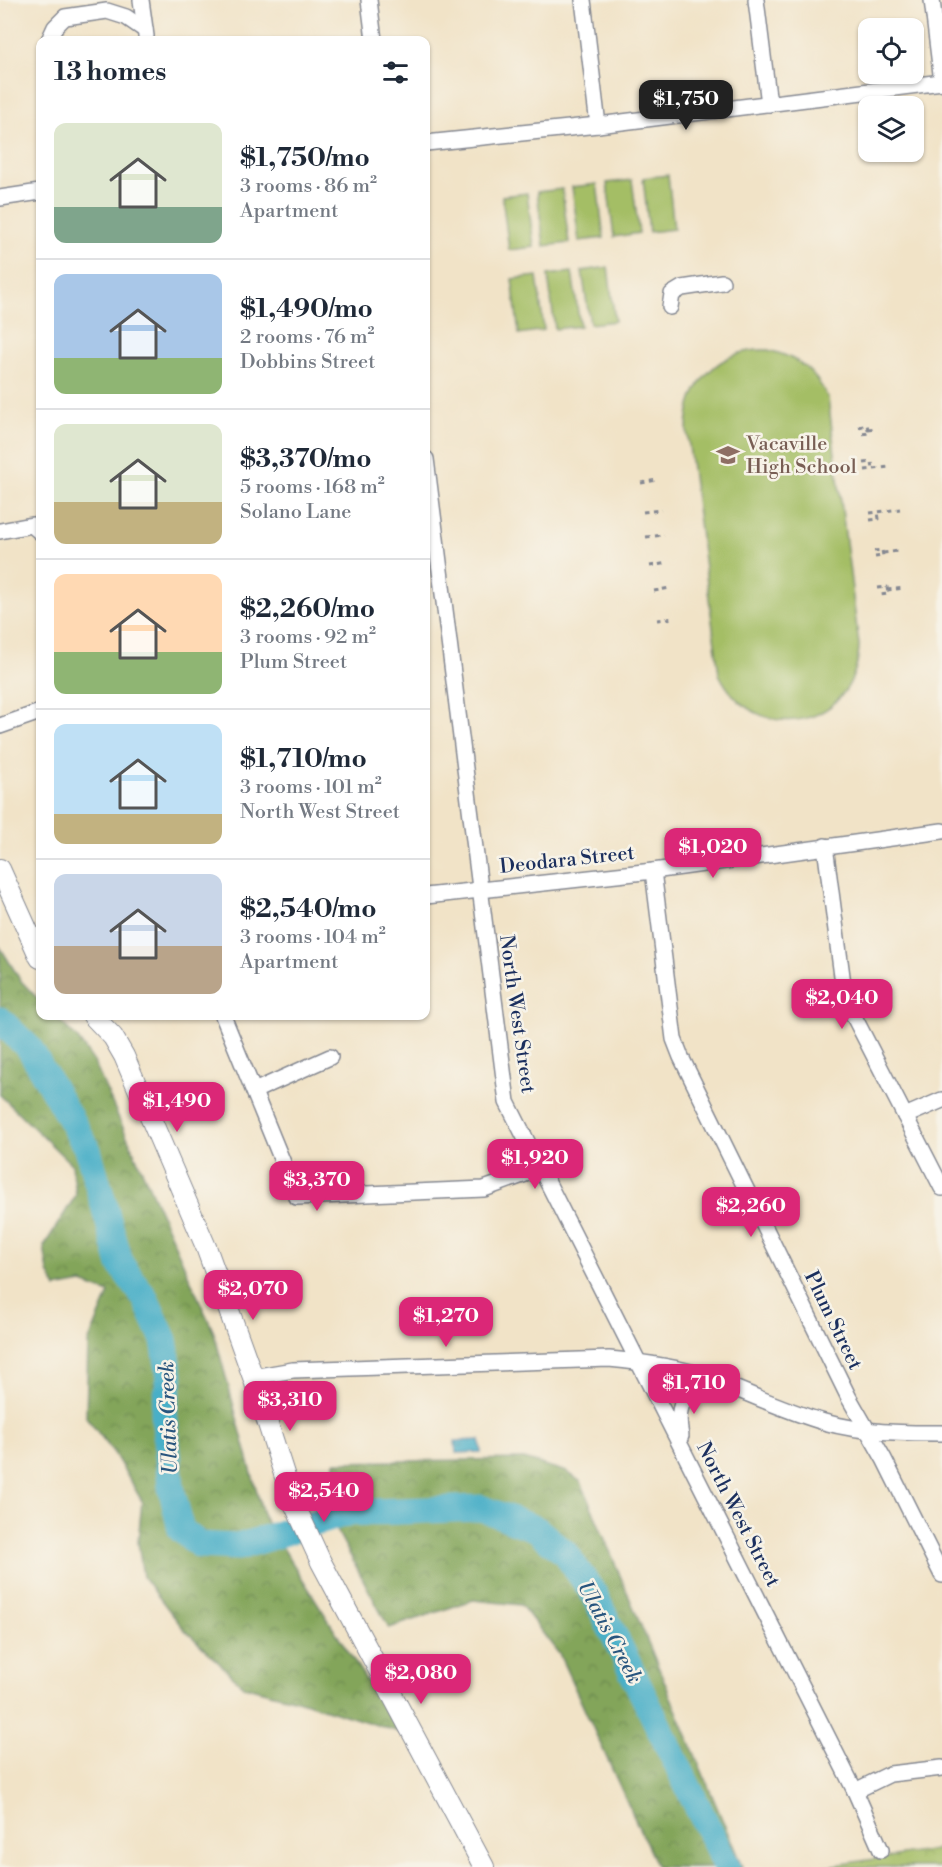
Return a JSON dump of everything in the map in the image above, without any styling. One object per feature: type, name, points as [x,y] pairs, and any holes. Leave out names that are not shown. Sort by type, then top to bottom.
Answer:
[{"type":"main road","points":[[0,869],[36,949]]},
{"type":"main road","points":[[97,1020],[113,1037],[124,1056],[206,1247],[253,1377],[292,1499],[321,1562],[484,1867]]},
{"type":"street","points":[[141,0],[146,35]]},
{"type":"street","points":[[369,0],[374,36]]},
{"type":"street","points":[[583,0],[598,125]]},
{"type":"street","points":[[756,0],[769,104]]},
{"type":"street","points":[[430,143],[598,125],[942,82],[932,0]]},
{"type":"street","points":[[51,36],[65,17],[107,11],[126,17],[146,35]]},
{"type":"street","points":[[0,198],[36,193]]},
{"type":"street","points":[[670,308],[672,294],[682,288],[722,282]]},
{"type":"street","name":"North West Street","points":[[430,490],[507,1102],[641,1362],[684,1453],[855,1791],[881,1850]]},
{"type":"street","points":[[0,531],[32,525],[36,528]]},
{"type":"street","points":[[0,726],[36,713]]},
{"type":"street","name":"Deodara Street","points":[[430,895],[653,871],[942,831]]},
{"type":"street","points":[[825,846],[845,999],[942,1188]]},
{"type":"street","name":"Plum Street","points":[[653,871],[674,1039],[681,1057],[849,1398],[942,1575]]},
{"type":"street","points":[[225,1020],[297,1197],[484,1189],[542,1168]]},
{"type":"street","points":[[254,1091],[330,1057]]},
{"type":"street","points":[[905,1116],[942,1100]]},
{"type":"street","points":[[253,1377],[293,1370],[609,1359],[641,1362],[701,1375],[784,1409],[826,1423],[868,1431],[942,1433]]},
{"type":"street","points":[[684,1453],[678,1413],[683,1397],[701,1375]]},
{"type":"street","points":[[855,1791],[890,1773],[942,1768]]},
{"type":"path","points":[[859,426],[867,425],[869,433],[860,434]]},
{"type":"path","points":[[868,429],[876,428]]},
{"type":"path","points":[[864,463],[872,462],[873,470]]},
{"type":"path","points":[[865,471],[890,467]]},
{"type":"path","points":[[641,483],[657,480]]},
{"type":"path","points":[[870,513],[900,509]]},
{"type":"path","points":[[643,512],[661,510]]},
{"type":"path","points":[[870,520],[879,519],[878,512]]},
{"type":"path","points":[[646,537],[664,534]]},
{"type":"path","points":[[874,551],[882,550],[883,553]]},
{"type":"path","points":[[875,557],[883,556],[883,553],[899,551]]},
{"type":"path","points":[[650,566],[667,563]]},
{"type":"path","points":[[878,588],[887,587],[887,591]]},
{"type":"path","points":[[654,591],[670,588]]},
{"type":"path","points":[[887,591],[904,588]]},
{"type":"path","points":[[880,595],[888,594],[887,591]]},
{"type":"path","points":[[657,620],[674,618]]},
{"type":"green space","points":[[668,175],[674,229],[649,232],[643,178]]},
{"type":"green space","points":[[632,180],[639,233],[614,237],[607,183]]},
{"type":"green space","points":[[597,184],[604,238],[579,241],[572,187]]},
{"type":"green space","points":[[562,189],[569,243],[544,246],[537,192]]},
{"type":"green space","points":[[527,193],[534,247],[509,250],[502,196]]},
{"type":"green space","points":[[608,267],[615,321],[590,324],[582,271]]},
{"type":"green space","points":[[572,272],[580,326],[555,329],[548,275]]},
{"type":"green space","points":[[537,276],[544,330],[519,334],[512,279]]},
{"type":"green space","points":[[768,350],[804,366],[823,388],[828,398],[859,645],[854,673],[841,696],[824,711],[802,719],[779,720],[756,713],[736,698],[719,674],[687,431],[688,414],[693,398],[709,372],[721,362],[735,355]]},
{"type":"green space","points":[[0,947],[21,981],[36,997],[36,1020],[59,1020],[78,1039],[94,1062],[214,1333],[264,1518],[399,1732],[297,1700],[243,1686],[183,1628],[143,1577],[138,1542],[142,1501],[114,1453],[86,1417],[88,1343],[109,1293],[82,1283],[56,1288],[48,1272],[44,1246],[76,1195],[72,1165],[0,1095]]},
{"type":"green space","points":[[524,1459],[567,1472],[581,1482],[742,1867],[657,1867],[559,1654],[521,1605],[473,1600],[389,1628],[310,1480],[335,1474],[335,1462]]},
{"type":"green space","points":[[942,1849],[942,1867],[821,1867]]},
{"type":"water","points":[[480,1440],[481,1452],[456,1453],[455,1441]]},
{"type":"waterway","name":"Ulatis Creek","points":[[0,1020],[30,1049],[88,1150],[121,1265],[145,1298],[164,1340],[170,1377],[164,1412],[171,1487],[181,1530],[200,1545],[238,1547],[346,1513],[481,1508],[536,1529],[565,1553],[594,1594],[727,1867]]},
{"type":"place","name":"Vacaville High School","points":[[728,455]]}]
